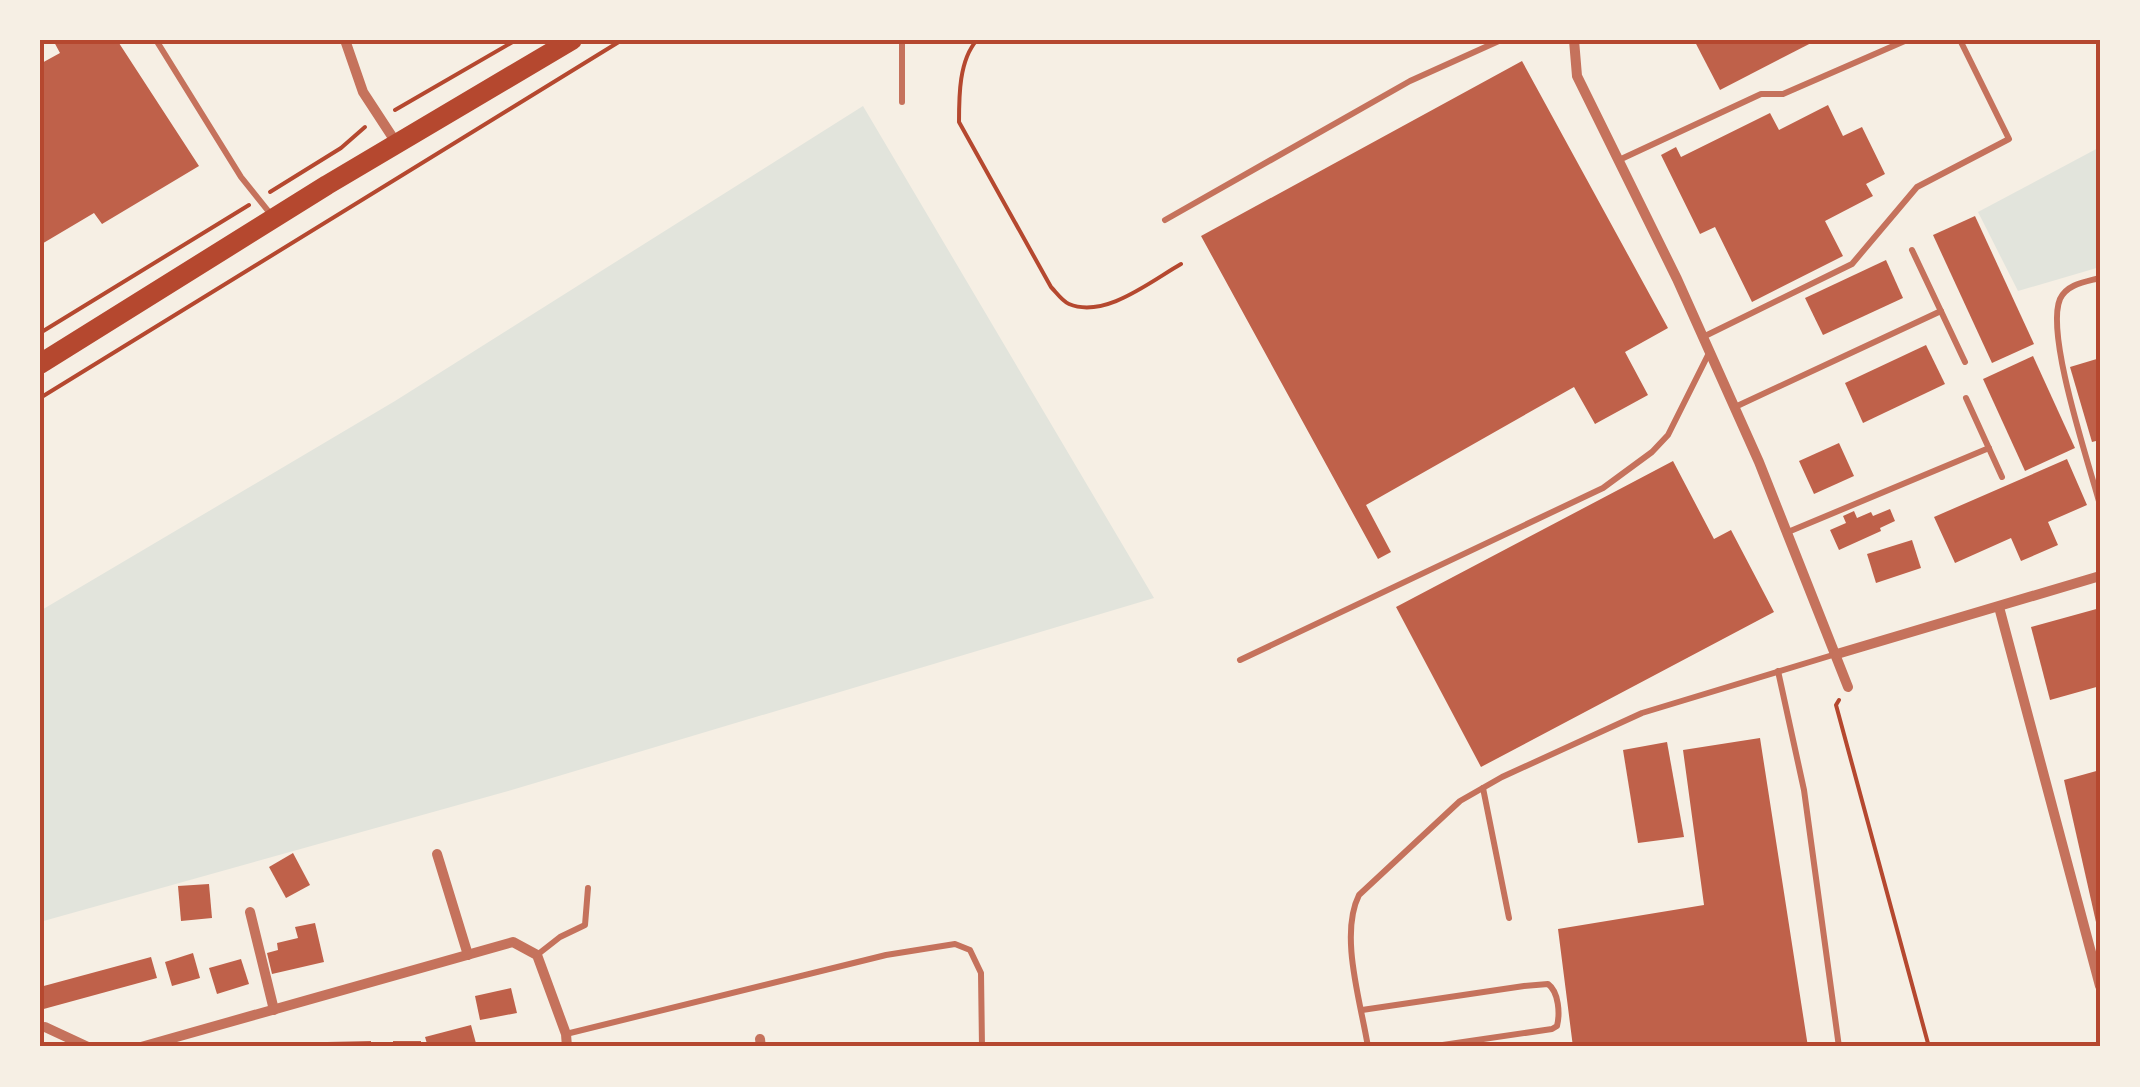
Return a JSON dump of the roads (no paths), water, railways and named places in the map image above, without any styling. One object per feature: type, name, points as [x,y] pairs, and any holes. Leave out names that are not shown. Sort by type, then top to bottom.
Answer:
[{"type":"main road","points":[[40,364],[572,40]]},
{"type":"street","points":[[346,40],[363,92],[397,144]]},
{"type":"street","points":[[1574,40],[1576,76],[1735,407],[1838,654],[1848,687]]},
{"type":"street","points":[[1838,654],[2100,576]]},
{"type":"street","points":[[1999,606],[2100,986]]},
{"type":"street","points":[[437,854],[468,956]]},
{"type":"street","points":[[250,912],[274,1010]]},
{"type":"street","points":[[140,1047],[513,942],[537,955],[566,1034],[567,1047]]},
{"type":"street","points":[[44,1027],[88,1047]]},
{"type":"lane","points":[[156,40],[242,178],[274,218]]},
{"type":"lane","points":[[902,40],[902,102]]},
{"type":"lane","points":[[1166,220],[1410,82],[1501,40]]},
{"type":"lane","points":[[1618,160],[1761,94],[1783,94],[1907,40]]},
{"type":"lane","points":[[1703,337],[1852,264],[1917,188],[2009,138],[1960,40]]},
{"type":"lane","points":[[1912,250],[1965,362]]},
{"type":"lane","points":[[2100,278],[2072,286],[2061,298],[2056,320],[2060,353],[2100,505]]},
{"type":"lane","points":[[1735,407],[1941,311]]},
{"type":"lane","points":[[1240,660],[1603,488],[1652,452],[1668,434],[1710,352]]},
{"type":"lane","points":[[1966,398],[2002,477]]},
{"type":"lane","points":[[1788,532],[1989,448]]},
{"type":"lane","points":[[1368,1047],[1350,937],[1350,913],[1360,896],[1460,801],[1642,713],[1838,654]]},
{"type":"lane","points":[[1778,671],[1804,790],[1839,1047]]},
{"type":"lane","points":[[1483,788],[1509,918]]},
{"type":"lane","points":[[537,955],[560,936],[585,925],[588,888]]},
{"type":"lane","points":[[566,1034],[886,954],[955,944],[970,950],[981,973],[982,1047]]},
{"type":"lane","points":[[1362,1010],[1524,986],[1548,984],[1555,990],[1558,1019],[1552,1029],[1428,1047]]}]
